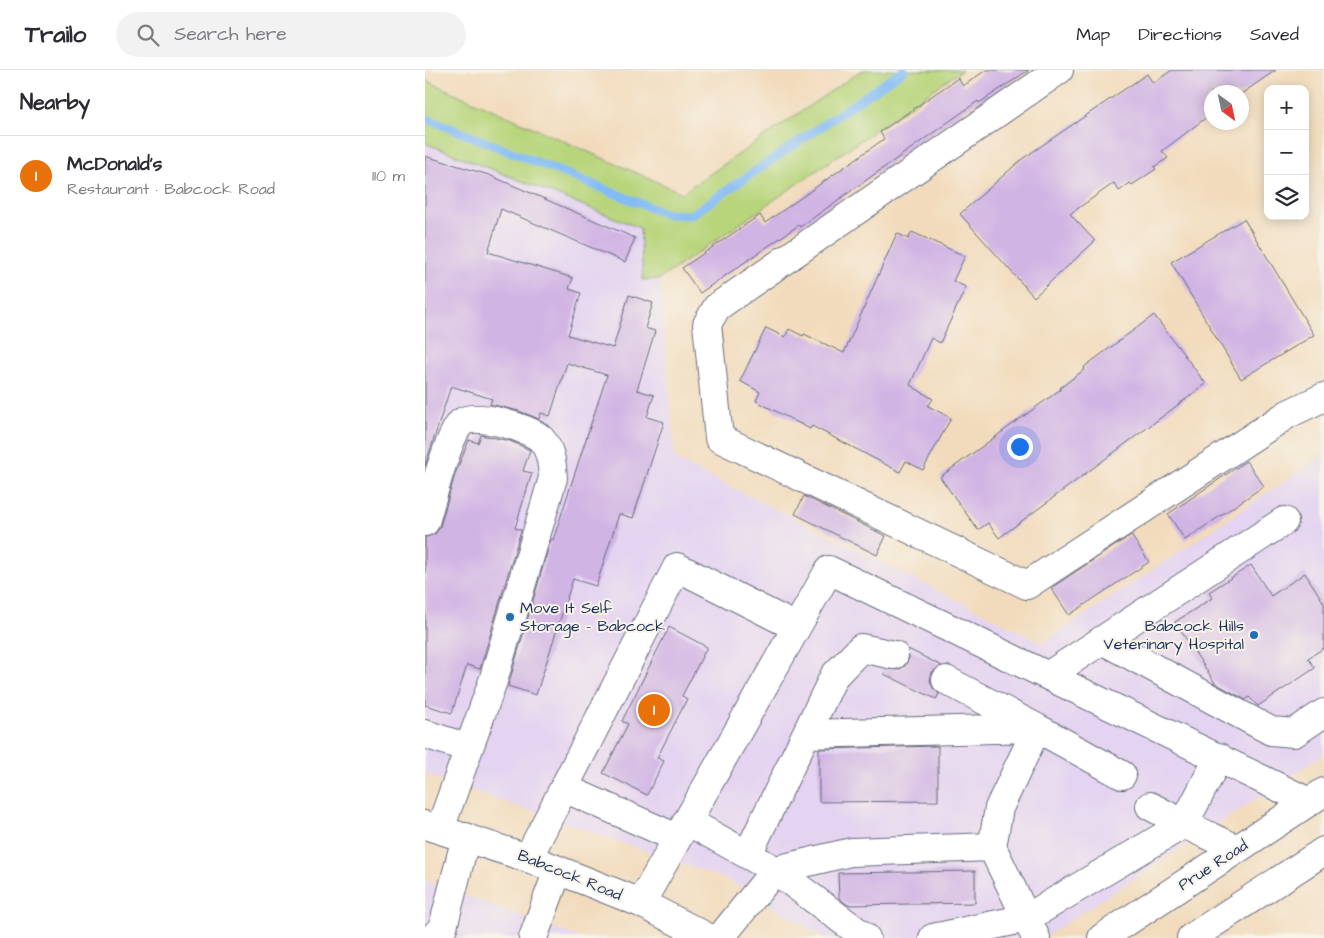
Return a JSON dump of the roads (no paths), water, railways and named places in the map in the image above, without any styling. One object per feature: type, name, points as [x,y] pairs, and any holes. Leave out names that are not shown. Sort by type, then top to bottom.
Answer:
[{"type":"main road","points":[[1059,70],[717,307],[707,324],[719,438],[1027,585],[1288,414],[1324,397]]},
{"type":"main road","points":[[425,522],[453,434],[462,422],[477,417],[524,429],[541,438],[551,457],[553,478],[493,682],[469,748],[432,827]]},
{"type":"main road","points":[[1049,675],[1284,521]]},
{"type":"main road","points":[[529,858],[677,567],[796,628]]},
{"type":"main road","points":[[641,903],[829,570],[1219,757],[1317,797]]},
{"type":"main road","points":[[1103,640],[1271,732],[1294,733],[1324,713]]},
{"type":"main road","points":[[748,854],[834,676],[861,648],[894,655]]},
{"type":"main road","points":[[946,680],[1122,775]]},
{"type":"main road","points":[[806,734],[1037,728]]},
{"type":"main road","points":[[1031,928],[993,847],[999,808],[1037,728]]},
{"type":"main road","points":[[425,734],[469,748]]},
{"type":"main road","points":[[933,938],[1031,928],[1184,824],[1219,757]]},
{"type":"main road","points":[[564,788],[748,854],[775,870],[866,938]]},
{"type":"main road","name":"Prue Road","points":[[1102,938],[1317,797]]},
{"type":"main road","points":[[1150,806],[1237,849]]},
{"type":"main road","name":"Babcock Road","points":[[432,827],[529,858],[641,903],[709,938]]},
{"type":"main road","points":[[433,938],[443,926],[436,908],[466,837]]},
{"type":"main road","points":[[720,938],[775,870],[851,852],[993,847]]},
{"type":"main road","points":[[1194,937],[1324,851]]},
{"type":"main road","points":[[533,938],[558,870]]},
{"type":"waterway","points":[[425,118],[667,214],[691,215],[904,70]]},
{"type":"place","name":"Move It Self Storage - Babcock","points":[[510,617]]},
{"type":"place","name":"Babcock Hills Veterinary Hospital","points":[[1254,635]]},
{"type":"place","name":"McDonald's","points":[[654,710]]}]
